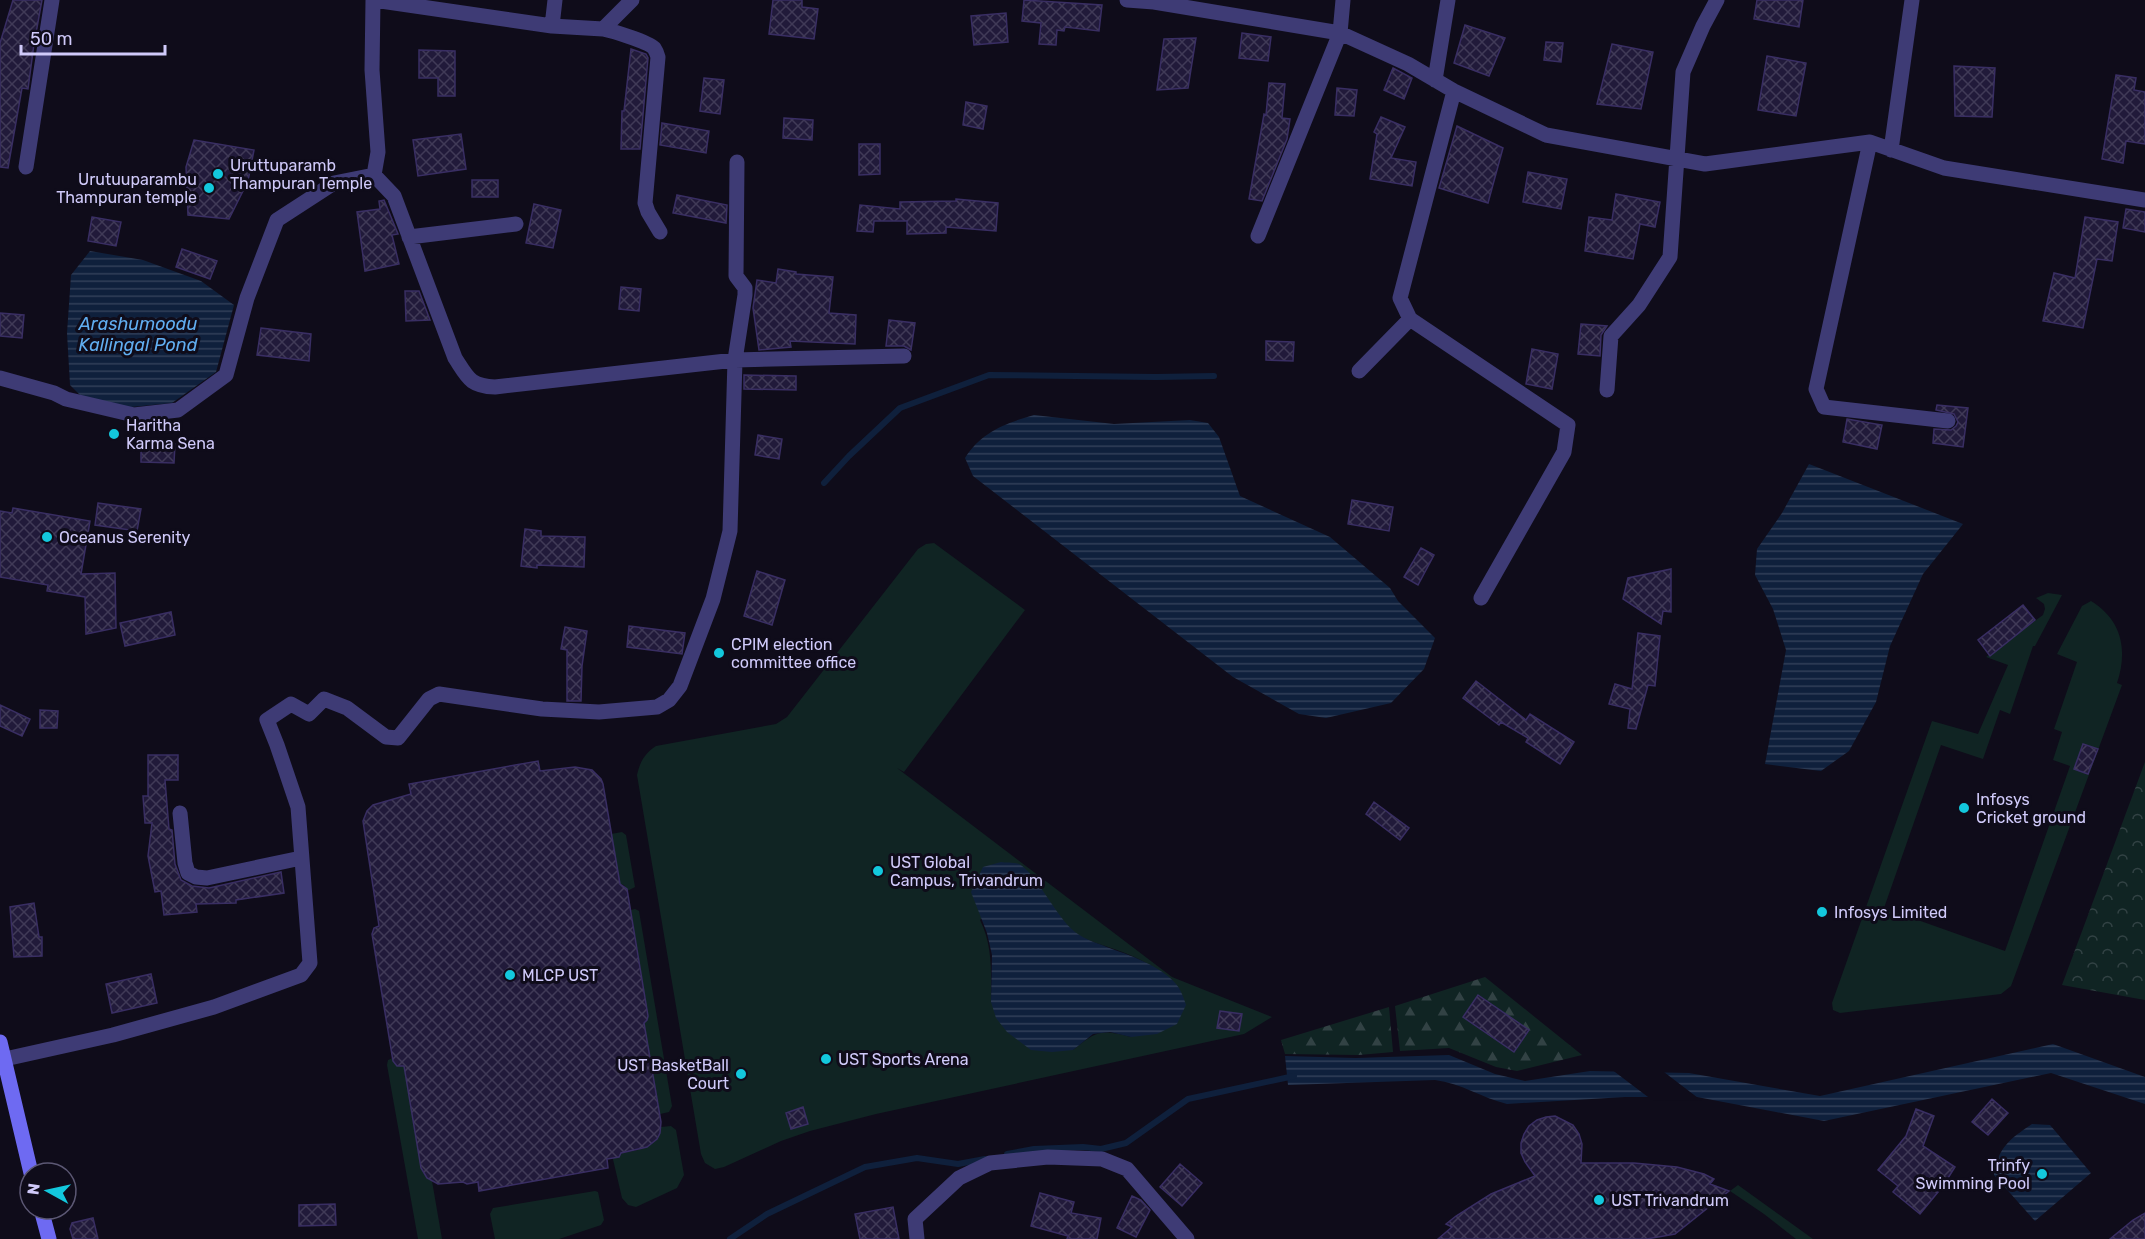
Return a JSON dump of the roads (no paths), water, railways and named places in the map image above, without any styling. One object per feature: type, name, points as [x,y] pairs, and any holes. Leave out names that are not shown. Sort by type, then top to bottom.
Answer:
[{"type":"main road","points":[[0,1042],[28,1161]]},
{"type":"main road","points":[[44,1221],[49,1239]]},
{"type":"street","points":[[26,167],[52,0]]},
{"type":"street","points":[[374,175],[378,152],[372,70],[374,0],[552,26],[603,29],[650,45],[655,49],[658,57],[645,203],[660,232]]},
{"type":"street","points":[[552,26],[555,0]]},
{"type":"street","points":[[603,29],[632,0]]},
{"type":"street","points":[[1127,0],[1168,2],[1340,33],[1408,64],[1454,91],[1546,135],[1705,164],[1870,142],[1944,168],[2145,200]]},
{"type":"street","points":[[1258,236],[1340,33],[1343,0]]},
{"type":"street","points":[[1434,80],[1448,0]]},
{"type":"street","points":[[1607,390],[1611,336],[1639,305],[1670,257],[1683,72],[1702,26],[1716,0]]},
{"type":"street","points":[[1891,150],[1912,0]]},
{"type":"street","points":[[1454,91],[1400,298],[1410,319],[1568,425],[1564,452],[1481,598]]},
{"type":"street","points":[[1870,142],[1816,389],[1824,407],[1948,421]]},
{"type":"street","points":[[5,1059],[113,1035],[214,1007],[301,975],[310,963],[298,807],[278,745],[267,720],[291,704],[309,714],[324,699],[346,708],[386,737],[398,738],[429,699],[439,694],[542,709],[599,711],[657,706],[669,700],[680,686],[713,599],[730,531],[735,360],[745,295],[745,288],[736,276],[737,162]]},
{"type":"street","points":[[374,175],[394,196],[455,358],[469,380],[481,386],[495,387],[735,360],[904,356]]},
{"type":"street","points":[[0,378],[54,393],[66,399],[134,415],[178,410],[226,375],[247,298],[278,220],[334,183],[374,175]]},
{"type":"street","points":[[409,237],[516,224]]},
{"type":"street","points":[[1359,371],[1410,319]]},
{"type":"street","points":[[180,813],[185,863],[188,873],[196,877],[207,878],[301,858]]},
{"type":"street","points":[[916,1239],[915,1219],[959,1178],[990,1163],[1048,1157],[1102,1160],[1127,1169],[1187,1239]]},
{"type":"water","name":"Arashumoodu Kallingal Pond","points":[[90,251],[143,260],[201,281],[234,305],[216,372],[172,403],[121,408],[82,397],[70,385],[67,333],[71,275]]},
{"type":"water","points":[[1034,415],[1114,424],[1190,420],[1208,423],[1219,437],[1240,496],[1330,537],[1390,588],[1398,601],[1435,638],[1424,669],[1391,703],[1326,718],[1299,714],[1233,677],[973,476],[965,458],[979,441],[1004,425]]},
{"type":"water","points":[[1809,464],[1963,524],[1923,574],[1890,646],[1876,702],[1849,751],[1821,771],[1765,764],[1786,650],[1773,609],[1755,575],[1757,549],[1782,513]]},
{"type":"water","points":[[1001,862],[1017,863],[1026,869],[1068,925],[1079,935],[1149,964],[1174,981],[1186,1005],[1177,1024],[1157,1034],[1131,1037],[1110,1032],[1093,1034],[1073,1050],[1052,1052],[1031,1050],[1007,1032],[996,1018],[991,1002],[992,955],[987,933],[971,892],[983,867]]},
{"type":"water","points":[[2053,1044],[2145,1077],[2145,1104],[2051,1073],[1824,1121],[1697,1097],[1625,1097],[1507,1104],[1454,1084],[1435,1080],[1288,1085],[1285,1056],[1356,1058],[1449,1055],[1495,1074],[1525,1081],[1590,1071],[1689,1073],[1820,1096]]},
{"type":"water","name":"Trinfy Swimming Pool","points":[[2032,1124],[2050,1125],[2091,1173],[2035,1221],[1994,1175],[1999,1157],[2006,1145]]},
{"type":"waterway","points":[[824,483],[900,408],[989,375],[1214,376]]},
{"type":"waterway","points":[[1007,1154],[1034,1149],[1083,1147],[1101,1149],[1126,1143],[1188,1099],[1294,1076]]},
{"type":"waterway","points":[[730,1239],[767,1214],[865,1167],[917,1158],[958,1164],[985,1159]]},
{"type":"place","name":"Uruttuparamb Thampuran Temple","points":[[218,174]]},
{"type":"place","name":"Urutuuparambu Thampuran temple","points":[[209,188]]},
{"type":"place","name":"Haritha Karma Sena","points":[[114,434]]},
{"type":"place","name":"Oceanus Serenity","points":[[47,537]]},
{"type":"place","name":"CPIM election committee office","points":[[719,653]]},
{"type":"place","name":"Infosys Cricket ground","points":[[1964,808]]},
{"type":"place","name":"UST Global Campus, Trivandrum","points":[[878,871]]},
{"type":"place","name":"Infosys Limited","points":[[1822,912]]},
{"type":"place","name":"MLCP UST","points":[[510,975]]},
{"type":"place","name":"UST Sports Arena","points":[[826,1059]]},
{"type":"place","name":"UST BasketBall Court","points":[[741,1074]]},
{"type":"place","name":"Trinfy Swimming Pool","points":[[2042,1174]]},
{"type":"place","name":"UST Trivandrum","points":[[1599,1200]]}]
